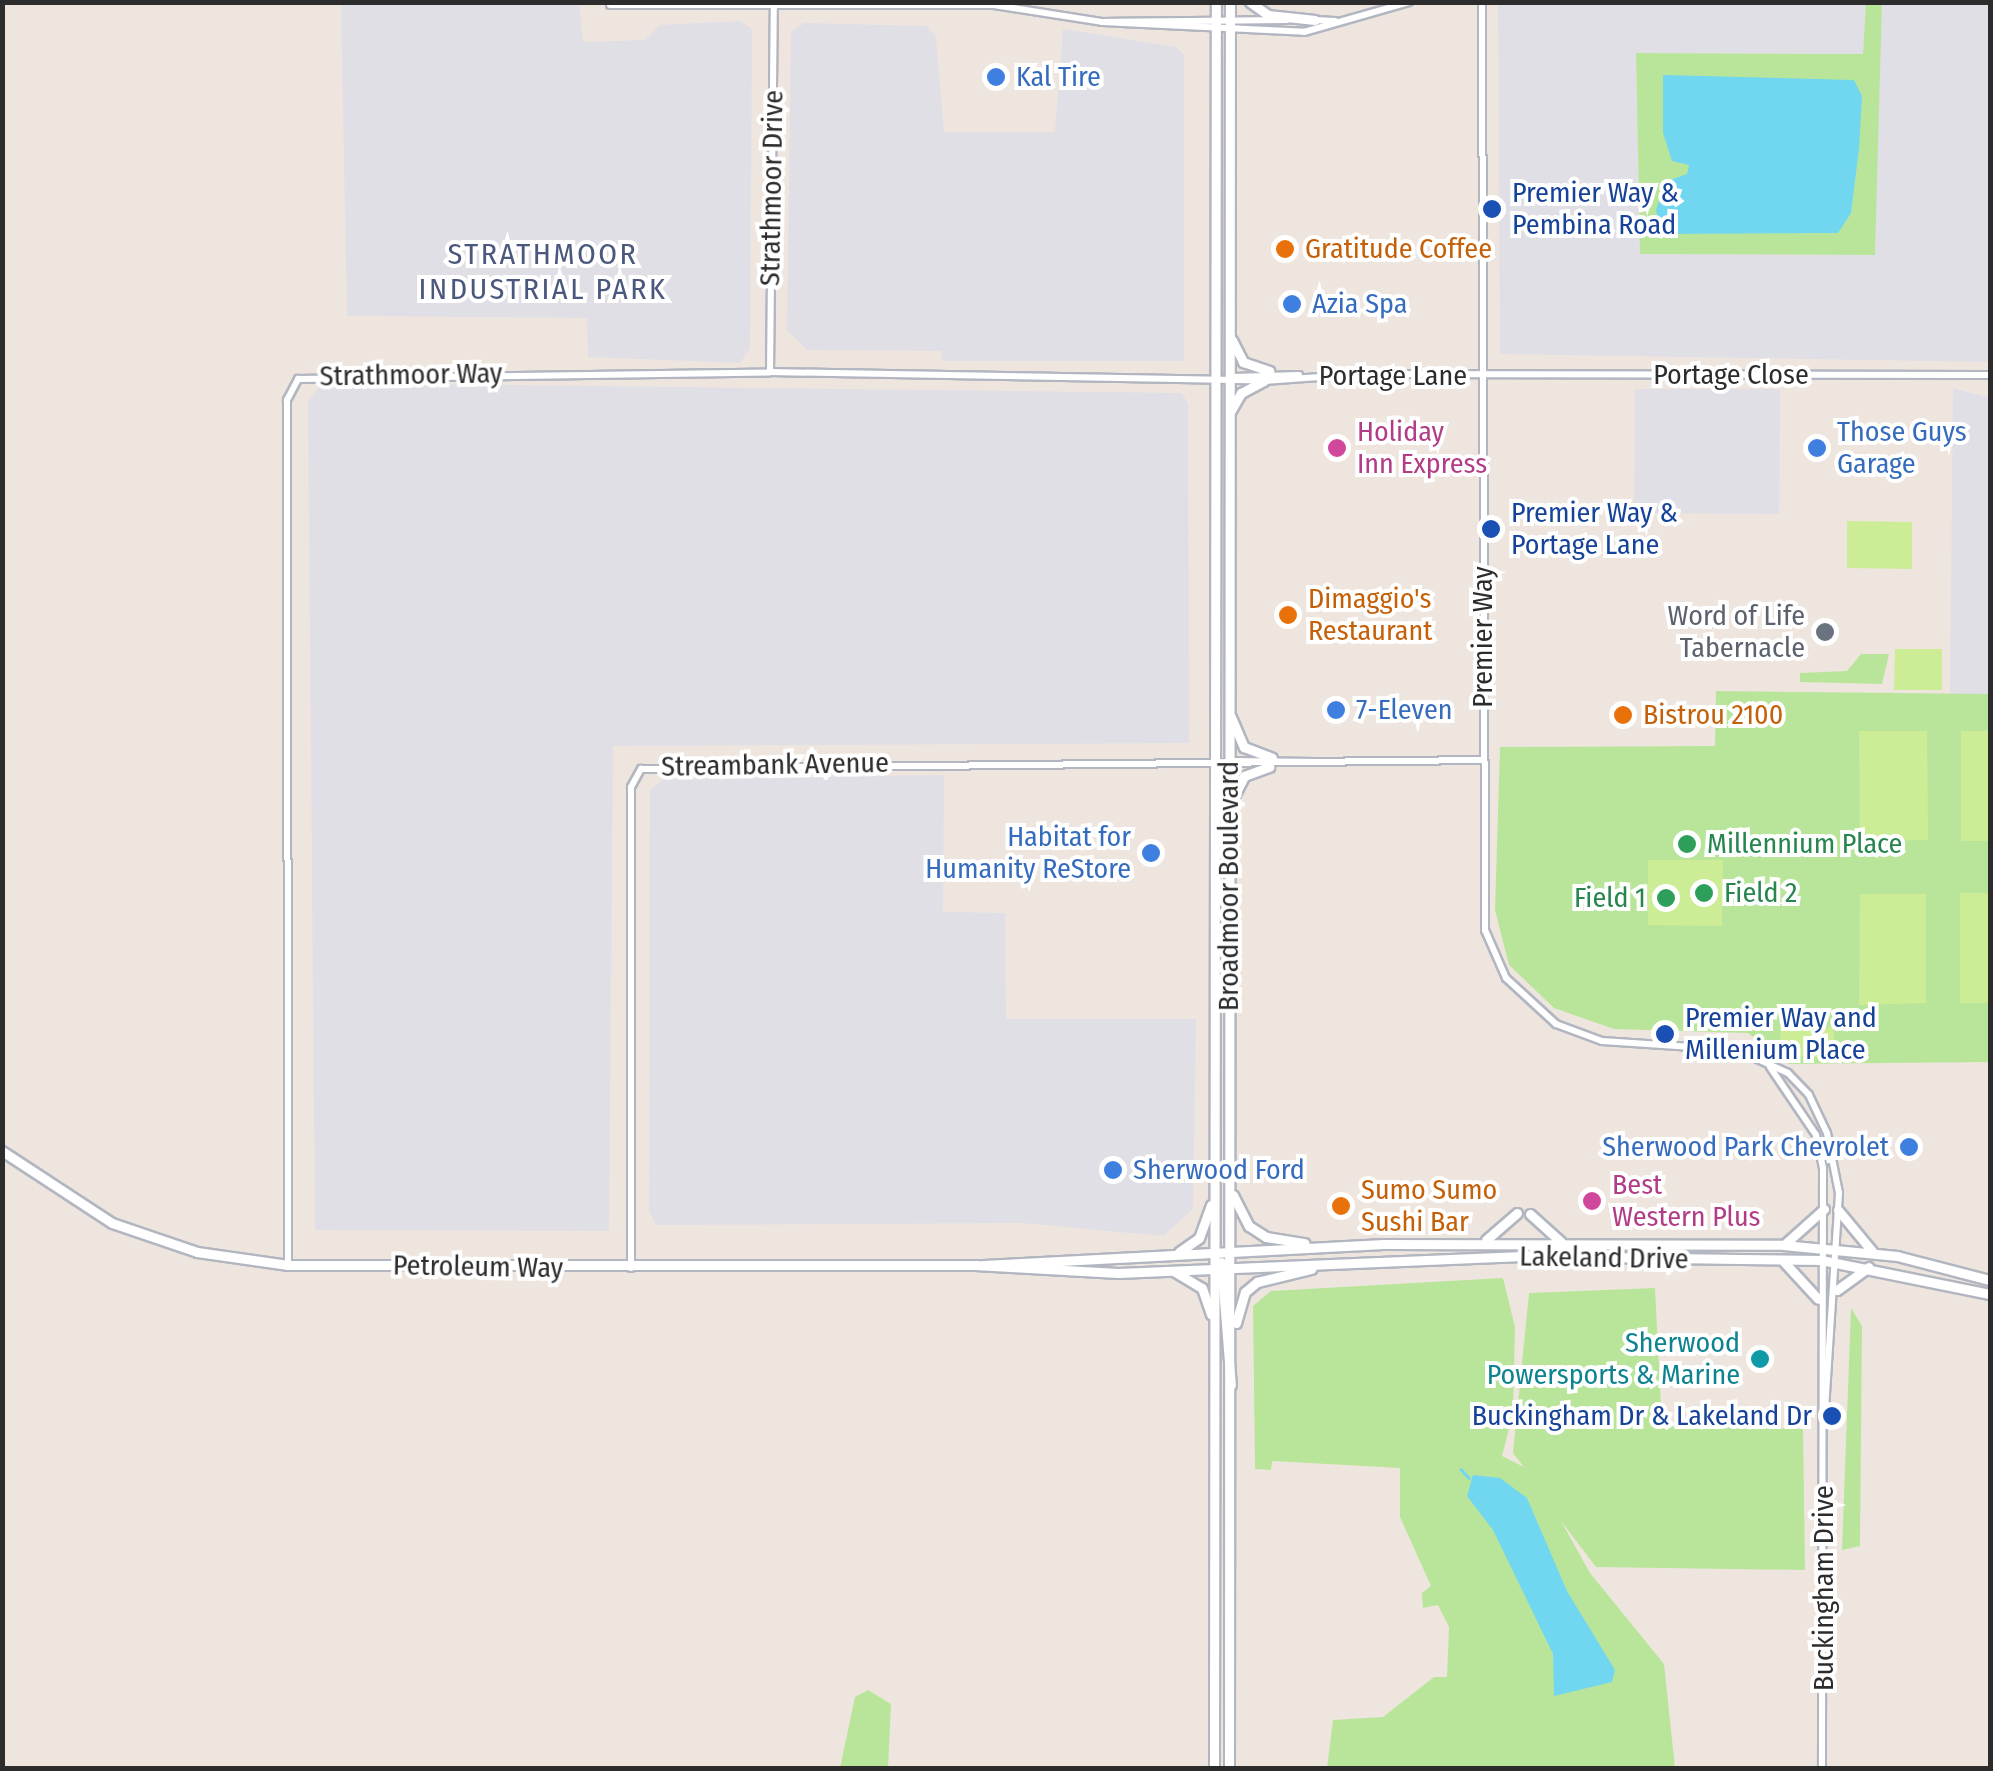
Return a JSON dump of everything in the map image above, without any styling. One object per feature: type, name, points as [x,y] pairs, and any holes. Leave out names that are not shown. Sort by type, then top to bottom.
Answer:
[{"type":"main road","name":"Broadmoor Boulevard","points":[[1216,2],[1214,1252],[1222,1268],[1233,1336],[1229,1768]]},
{"type":"main road","name":"Broadmoor Boulevard","points":[[1214,1768],[1214,1326],[1222,1268],[1231,1251],[1232,1193],[1230,2]]},
{"type":"main road","points":[[1250,2],[1268,15],[1315,20]]},
{"type":"main road","points":[[1229,335],[1243,362],[1267,376],[1240,393],[1229,414]]},
{"type":"main road","points":[[1229,712],[1244,746],[1271,762]]},
{"type":"main road","points":[[1229,808],[1244,776],[1271,762]]},
{"type":"main road","name":"Petroleum Way","points":[[2,1151],[112,1224],[196,1252],[288,1266],[631,1269],[982,1266],[1214,1252]]},
{"type":"main road","points":[[1177,1254],[1199,1238],[1214,1190]]},
{"type":"main road","points":[[1232,1193],[1250,1226],[1266,1238],[1342,1246]]},
{"type":"main road","points":[[1783,1245],[1824,1209]]},
{"type":"main road","points":[[1838,1210],[1851,1234],[1874,1252]]},
{"type":"main road","points":[[1481,1243],[1518,1213]]},
{"type":"main road","points":[[1530,1214],[1564,1244]]},
{"type":"main road","name":"Lakeland Drive","points":[[1214,1252],[1481,1243],[1783,1245],[1874,1252],[1990,1280]]},
{"type":"main road","points":[[1233,1336],[1244,1292],[1257,1282],[1378,1260]]},
{"type":"main road","name":"Lakeland Drive","points":[[1222,1268],[1378,1260],[1838,1260],[1990,1294]]},
{"type":"main road","points":[[1782,1260],[1818,1298]]},
{"type":"main road","name":"Petroleum Way","points":[[982,1266],[1013,1273],[1222,1268]]},
{"type":"main road","points":[[1837,1290],[1872,1266]]},
{"type":"main road","points":[[1222,1268],[1233,1390]]},
{"type":"main road","points":[[1168,1269],[1202,1288],[1214,1326]]},
{"type":"street","points":[[1102,22],[1216,20],[1229,26],[1304,32],[1335,20],[1409,2]]},
{"type":"street","name":"Premier Way","points":[[1482,2],[1485,930],[1500,968],[1530,1006],[1587,1037],[1708,1044],[1769,1065],[1810,1095],[1836,1167],[1838,1260]]},
{"type":"street","name":"Strathmoor Drive","points":[[770,372],[774,3]]},
{"type":"street","points":[[610,5],[1002,6],[1102,22],[1216,31],[1229,26],[1335,20]]},
{"type":"street","name":"Strathmoor Way","points":[[288,1266],[293,384],[320,374],[770,372],[1231,377]]},
{"type":"street","name":"Portage Close","points":[[1482,375],[1990,378]]},
{"type":"street","name":"Portage Lane","points":[[1231,377],[1482,375]]},
{"type":"street","name":"Streambank Avenue","points":[[631,1269],[637,772],[665,764],[1483,760]]},
{"type":"street","points":[[1769,1065],[1816,1135],[1824,1209],[1821,1260]]},
{"type":"street","name":"Buckingham Drive","points":[[1821,1260],[1818,1298],[1825,1408],[1822,1768]]},
{"type":"street","name":"Buckingham Drive","points":[[1825,1408],[1838,1260]]},
{"type":"shaded area","points":[[1498,2],[1866,3],[1864,54],[1636,53],[1640,254],[1874,255],[1882,3],[1990,3],[1990,362],[1500,354]]},
{"type":"shaded area","points":[[341,3],[579,3],[583,42],[645,40],[660,25],[740,21],[752,29],[750,349],[740,363],[588,357],[587,318],[347,316]]},
{"type":"shaded area","points":[[804,23],[927,26],[936,37],[944,132],[1055,132],[1063,29],[1177,47],[1184,55],[1184,361],[943,361],[941,351],[807,350],[787,330],[791,32]]},
{"type":"shaded area","points":[[336,383],[1182,393],[1188,404],[1189,743],[613,746],[609,1231],[315,1230],[308,402],[320,386]]},
{"type":"shaded area","points":[[1953,388],[1990,398],[1990,694],[1950,694]]},
{"type":"shaded area","points":[[1635,389],[1780,389],[1779,514],[1634,513]]},
{"type":"shaded area","points":[[944,775],[943,912],[1005,913],[1006,1019],[1196,1019],[1193,1209],[1163,1236],[1021,1223],[656,1225],[649,1211],[650,790],[664,779]]},
{"type":"green space","points":[[1866,3],[1882,3],[1875,255],[1640,254],[1636,53],[1863,54]]},
{"type":"green space","points":[[1847,521],[1912,522],[1912,569],[1847,568]]},
{"type":"green space","points":[[1895,649],[1942,649],[1942,690],[1894,690]]},
{"type":"green space","points":[[1861,654],[1889,654],[1882,684],[1800,682],[1800,673],[1847,671]]},
{"type":"green space","points":[[1716,691],[1990,694],[1990,1062],[1789,1064],[1748,1033],[1614,1029],[1554,1008],[1509,965],[1495,910],[1500,747],[1715,746]]},
{"type":"green space","points":[[1859,731],[1927,731],[1928,840],[1860,841]]},
{"type":"green space","points":[[1961,731],[1990,731],[1990,841],[1961,841]]},
{"type":"green space","points":[[1648,860],[1723,860],[1722,926],[1648,925]]},
{"type":"green space","points":[[1960,893],[1990,893],[1990,1003],[1960,1003]]},
{"type":"green space","points":[[1860,894],[1926,894],[1926,1003],[1859,1005]]},
{"type":"green space","points":[[1833,1027],[1836,1053],[1829,1059],[1781,1054],[1780,1028]]},
{"type":"green space","points":[[1503,1278],[1515,1327],[1513,1413],[1502,1456],[1524,1467],[1513,1453],[1529,1293],[1655,1288],[1662,1426],[1803,1429],[1805,1570],[1596,1567],[1561,1521],[1590,1573],[1664,1664],[1675,1768],[1327,1768],[1333,1720],[1383,1717],[1434,1677],[1447,1677],[1449,1627],[1438,1605],[1423,1608],[1422,1593],[1431,1586],[1400,1517],[1400,1468],[1272,1461],[1271,1470],[1255,1469],[1253,1306],[1271,1291]]},
{"type":"green space","points":[[1851,1308],[1862,1326],[1860,1546],[1842,1550]]},
{"type":"green space","points":[[868,1690],[891,1704],[888,1768],[840,1768],[855,1697]]},
{"type":"water","points":[[1663,75],[1854,80],[1862,96],[1859,149],[1851,213],[1838,233],[1661,234],[1656,210],[1665,182],[1687,174],[1689,165],[1672,161],[1663,133]]},
{"type":"water","points":[[1473,1475],[1500,1478],[1527,1498],[1567,1591],[1615,1670],[1612,1682],[1554,1696],[1553,1654],[1493,1530],[1467,1496]]},
{"type":"waterway","points":[[1461,1469],[1469,1478]]},
{"type":"place","name":"Kal Tire","points":[[996,77]]},
{"type":"place","name":"Premier Way & Pembina Road","points":[[1492,209]]},
{"type":"place","name":"Gratitude Coffee","points":[[1285,249]]},
{"type":"place","name":"Azia Spa","points":[[1292,304]]},
{"type":"place","name":"Holiday Inn Express","points":[[1337,448]]},
{"type":"place","name":"Those Guys Garage","points":[[1817,448]]},
{"type":"place","name":"Premier Way & Portage Lane","points":[[1491,529]]},
{"type":"place","name":"Dimaggio's Restaurant","points":[[1288,615]]},
{"type":"place","name":"Word of Life Tabernacle","points":[[1825,632]]},
{"type":"place","name":"7-Eleven","points":[[1336,710]]},
{"type":"place","name":"Bistrou 2100","points":[[1623,715]]},
{"type":"place","name":"Millennium Place","points":[[1687,844]]},
{"type":"place","name":"Habitat for Humanity ReStore","points":[[1151,853]]},
{"type":"place","name":"Field 2","points":[[1704,893]]},
{"type":"place","name":"Field 1","points":[[1666,898]]},
{"type":"place","name":"Premier Way and Millenium Place","points":[[1665,1034]]},
{"type":"place","name":"Sherwood Park Chevrolet","points":[[1909,1147]]},
{"type":"place","name":"Sherwood Ford","points":[[1113,1170]]},
{"type":"place","name":"Best Western Plus","points":[[1592,1201]]},
{"type":"place","name":"Sumo Sumo Sushi Bar","points":[[1341,1206]]},
{"type":"place","name":"Sherwood Powersports & Marine","points":[[1760,1359]]},
{"type":"place","name":"Buckingham Dr & Lakeland Dr","points":[[1832,1416]]},
{"type":"district","name":"STRATHMOOR INDUSTRIAL PARK","points":[[543,271]]}]
